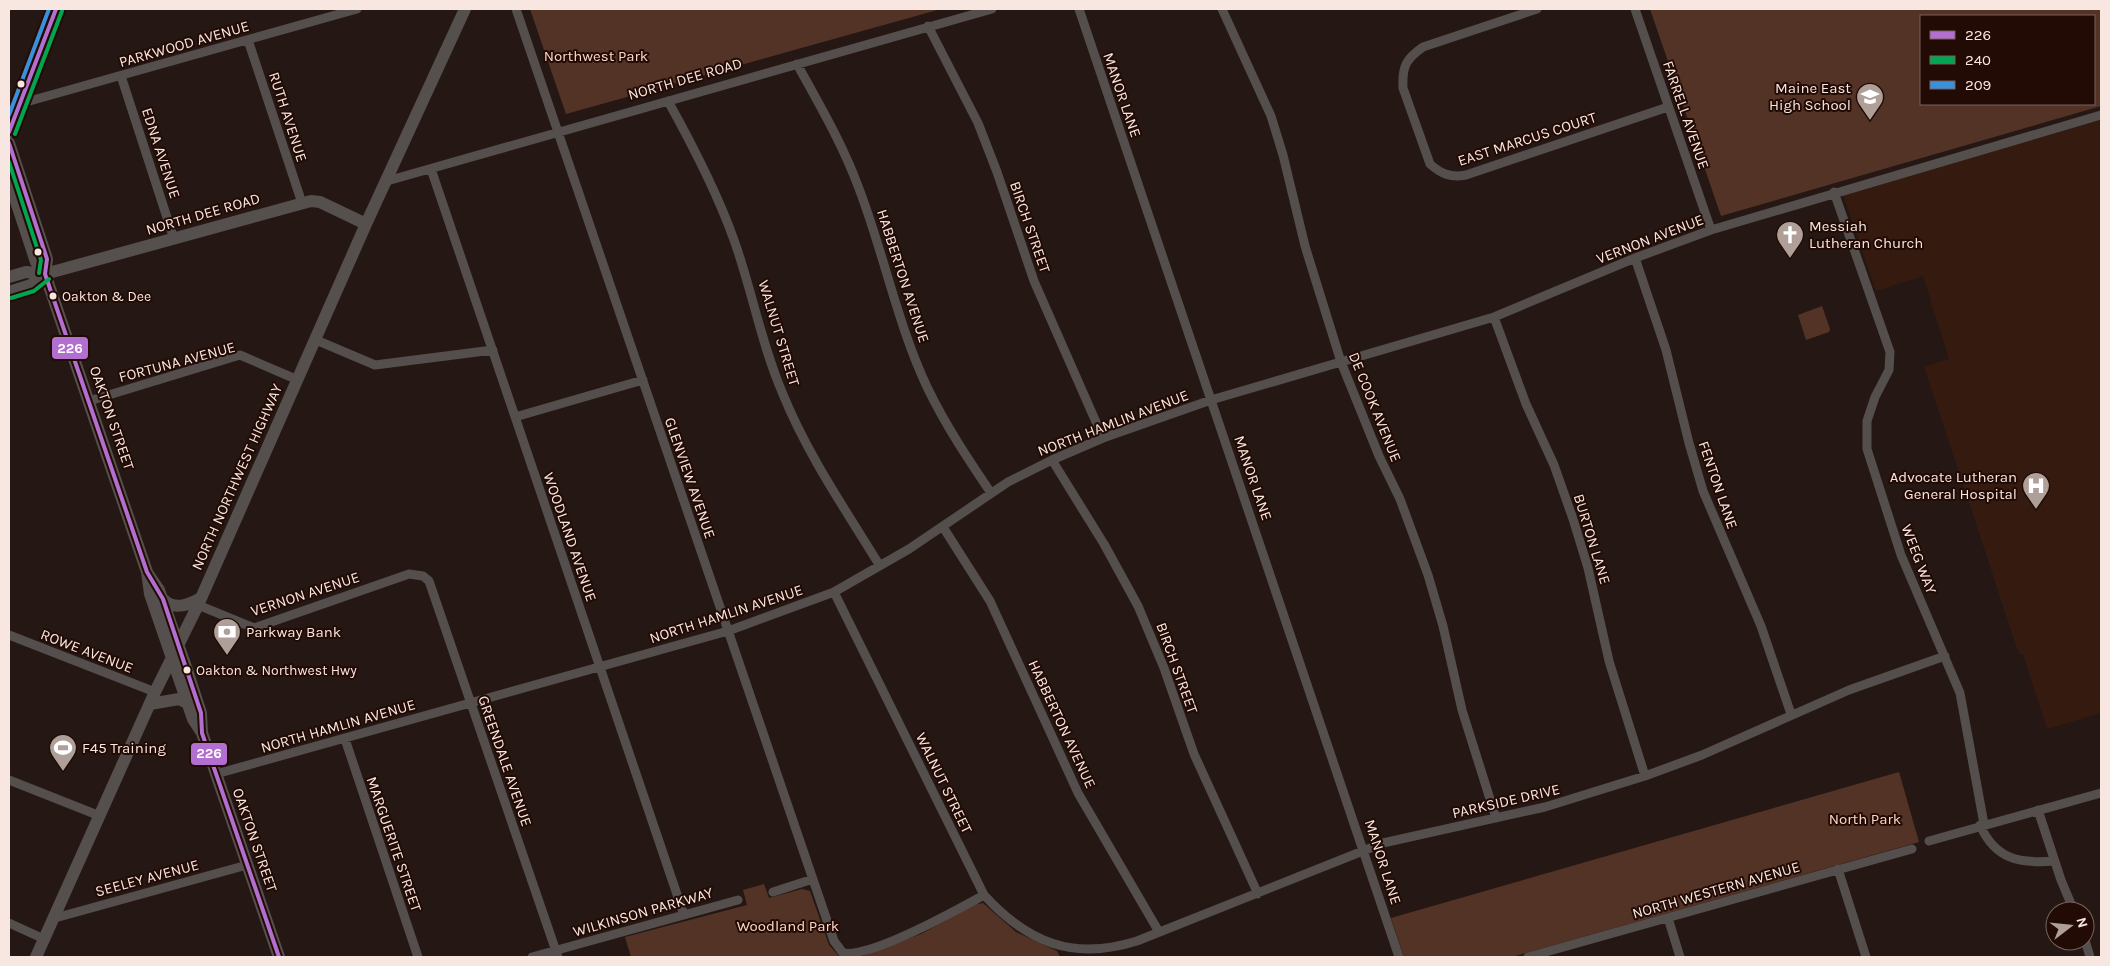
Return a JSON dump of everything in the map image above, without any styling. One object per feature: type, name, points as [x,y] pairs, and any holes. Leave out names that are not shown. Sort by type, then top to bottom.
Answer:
[{"type":"main road","points":[[9,132],[56,9]]},
{"type":"main road","name":"NORTH NORTHWEST HIGHWAY","points":[[36,957],[153,698],[200,601],[366,224],[465,9]]},
{"type":"main road","name":"OAKTON STREET","points":[[9,143],[47,258],[45,274]]},
{"type":"main road","name":"OAKTON STREET","points":[[9,180],[36,262],[45,274],[89,401],[147,572],[150,594],[192,719],[202,733]]},
{"type":"main road","name":"NORTH DEE ROAD","points":[[9,292],[30,285],[45,274],[302,203],[320,202],[366,224]]},
{"type":"main road","name":"NORTH DEE ROAD","points":[[9,277],[26,272],[45,274]]},
{"type":"main road","name":"OAKTON STREET","points":[[147,572],[156,583],[163,599],[201,713],[202,733],[279,957]]},
{"type":"main road","points":[[163,599],[167,604],[178,606],[190,605],[200,601]]},
{"type":"main road","points":[[153,698],[179,699],[187,703]]},
{"type":"street","name":"PARKWOOD AVENUE","points":[[19,104],[357,9]]},
{"type":"street","name":"GLENVIEW AVENUE","points":[[516,9],[834,941],[843,952],[856,952],[889,942],[935,922],[984,895]]},
{"type":"street","name":"NORTH DEE ROAD","points":[[387,181],[557,131],[992,9]]},
{"type":"street","name":"MANOR LANE","points":[[1079,9],[1365,851],[1399,957]]},
{"type":"street","name":"DE COOK AVENUE","points":[[1222,9],[1270,116],[1283,155],[1305,246],[1341,362],[1379,456],[1400,499],[1428,575],[1443,626],[1462,710],[1496,818]]},
{"type":"street","name":"EAST MARCUS COURT","points":[[1537,9],[1423,47],[1410,56],[1403,76],[1403,88],[1430,164],[1438,171],[1455,177],[1466,175],[1668,107]]},
{"type":"street","name":"FARRELL AVENUE","points":[[1635,9],[1711,230]]},
{"type":"street","name":"BIRCH STREET","points":[[928,26],[978,123],[997,172],[1034,281],[1103,438]]},
{"type":"street","name":"RUTH AVENUE","points":[[248,40],[302,203]]},
{"type":"street","name":"HABBERTON AVENUE","points":[[796,64],[837,138],[858,186],[892,298],[929,390],[958,443],[991,493]]},
{"type":"street","name":"EDNA AVENUE","points":[[121,76],[174,239]]},
{"type":"street","name":"WALNUT STREET","points":[[668,101],[700,160],[726,219],[744,268],[770,359],[793,416],[818,466],[880,566]]},
{"type":"street","name":"VERNON AVENUE","points":[[1211,400],[1494,317],[1636,258],[1711,230],[2101,114]]},
{"type":"street","name":"WOODLAND AVENUE","points":[[431,169],[684,915]]},
{"type":"street","name":"WEEG WAY","points":[[1834,192],[1890,352],[1889,370],[1875,397],[1867,420],[1866,442],[1869,461],[1901,555],[1960,693],[1982,825]]},
{"type":"street","name":"FENTON LANE","points":[[1636,258],[1666,350],[1703,491],[1761,626],[1791,714]]},
{"type":"street","name":"BURTON LANE","points":[[1494,317],[1526,404],[1554,465],[1573,519],[1588,568],[1609,661],[1645,776]]},
{"type":"street","points":[[316,340],[375,365],[493,350]]},
{"type":"street","name":"FORTUNA AVENUE","points":[[89,401],[240,355],[298,380]]},
{"type":"street","points":[[514,417],[642,380]]},
{"type":"street","name":"NORTH HAMLIN AVENUE","points":[[216,774],[728,631],[788,611],[834,592],[880,566],[991,493],[1052,460],[1103,438],[1211,400]]},
{"type":"street","name":"BIRCH STREET","points":[[1052,460],[1104,544],[1138,606],[1159,653],[1194,754],[1258,894]]},
{"type":"street","name":"HABBERTON AVENUE","points":[[943,526],[990,601],[1078,793],[1159,932]]},
{"type":"street","name":"VERNON AVENUE","points":[[200,601],[254,628],[408,574],[423,576]]},
{"type":"street","name":"GREENDALE AVENUE","points":[[423,576],[433,588],[556,954]]},
{"type":"street","name":"WALNUT STREET","points":[[834,592],[984,895],[1017,927],[1045,941],[1068,948]]},
{"type":"street","name":"ROWE AVENUE","points":[[9,635],[153,698]]},
{"type":"street","name":"PARKSIDE DRIVE","points":[[1068,948],[1086,950],[1112,948],[1159,932],[1395,840],[1580,797],[1645,776],[1702,755],[1791,714],[1849,690],[1945,656]]},
{"type":"street","name":"MARGUERITE STREET","points":[[344,739],[418,957]]},
{"type":"street","points":[[9,780],[100,816]]},
{"type":"street","points":[[1929,841],[2101,793]]},
{"type":"street","points":[[2038,810],[2054,861],[2070,901]]},
{"type":"street","points":[[1982,825],[1991,845],[2013,859],[2030,863],[2054,861]]},
{"type":"street","name":"NORTH WESTERN AVENUE","points":[[1528,957],[1912,849]]},
{"type":"street","name":"SEELEY AVENUE","points":[[55,918],[247,865]]},
{"type":"street","points":[[1838,869],[1866,957]]},
{"type":"street","points":[[773,892],[813,879]]},
{"type":"street","name":"WILKINSON PARKWAY","points":[[532,957],[556,954],[738,900]]},
{"type":"street","points":[[1668,918],[1680,957]]},
{"type":"street","points":[[9,923],[44,939]]},
{"type":"street","points":[[1068,948],[1068,957]]},
{"type":"shaded area","name":"Advocate Lutheran General Hospital","points":[[2101,120],[2101,713],[2047,729],[2023,654],[2019,654],[1924,367],[1949,359],[1923,276],[1876,291],[1843,194]]},
{"type":"green space","name":"Northwest Park","points":[[530,9],[941,9],[566,114]]},
{"type":"green space","name":"Maine East High School","points":[[1650,9],[2101,9],[2101,106],[1721,216]]},
{"type":"green space","points":[[1822,306],[1830,329],[1829,332],[1806,340],[1798,315]]},
{"type":"green space","name":"North Park","points":[[1899,772],[1919,842],[1512,957],[1404,957],[1391,918]]},
{"type":"green space","name":"Woodland Park","points":[[764,884],[769,898],[802,889],[810,891],[829,945],[840,957],[631,957],[625,937],[747,905],[743,890]]},
{"type":"green space","name":"Woodland Park","points":[[983,903],[1016,932],[1057,951],[1060,957],[860,957],[921,934],[974,905]]},
{"type":"transit line","name":"209","points":[[9,115],[49,9]]},
{"type":"transit line","name":"226","points":[[9,132],[56,9]]},
{"type":"transit line","name":"240","points":[[15,134],[62,11]]},
{"type":"transit line","name":"226","points":[[9,143],[47,259],[45,274],[147,572],[163,599],[201,713],[202,733],[279,957]]},
{"type":"transit line","name":"240","points":[[9,162],[41,260],[39,273]]},
{"type":"transit line","name":"240","points":[[11,298],[34,291],[49,279]]},
{"type":"place","name":"Maine East High School","points":[[1870,121]]},
{"type":"place","name":"Messiah Lutheran Church","points":[[1790,259]]},
{"type":"place","name":"Oakton & Dee","points":[[53,296]]},
{"type":"place","name":"Advocate Lutheran General Hospital","points":[[2036,510]]},
{"type":"place","name":"Parkway Bank","points":[[227,656]]},
{"type":"place","name":"Oakton & Northwest Hwy","points":[[187,670]]},
{"type":"place","name":"F45 Training","points":[[63,772]]}]
